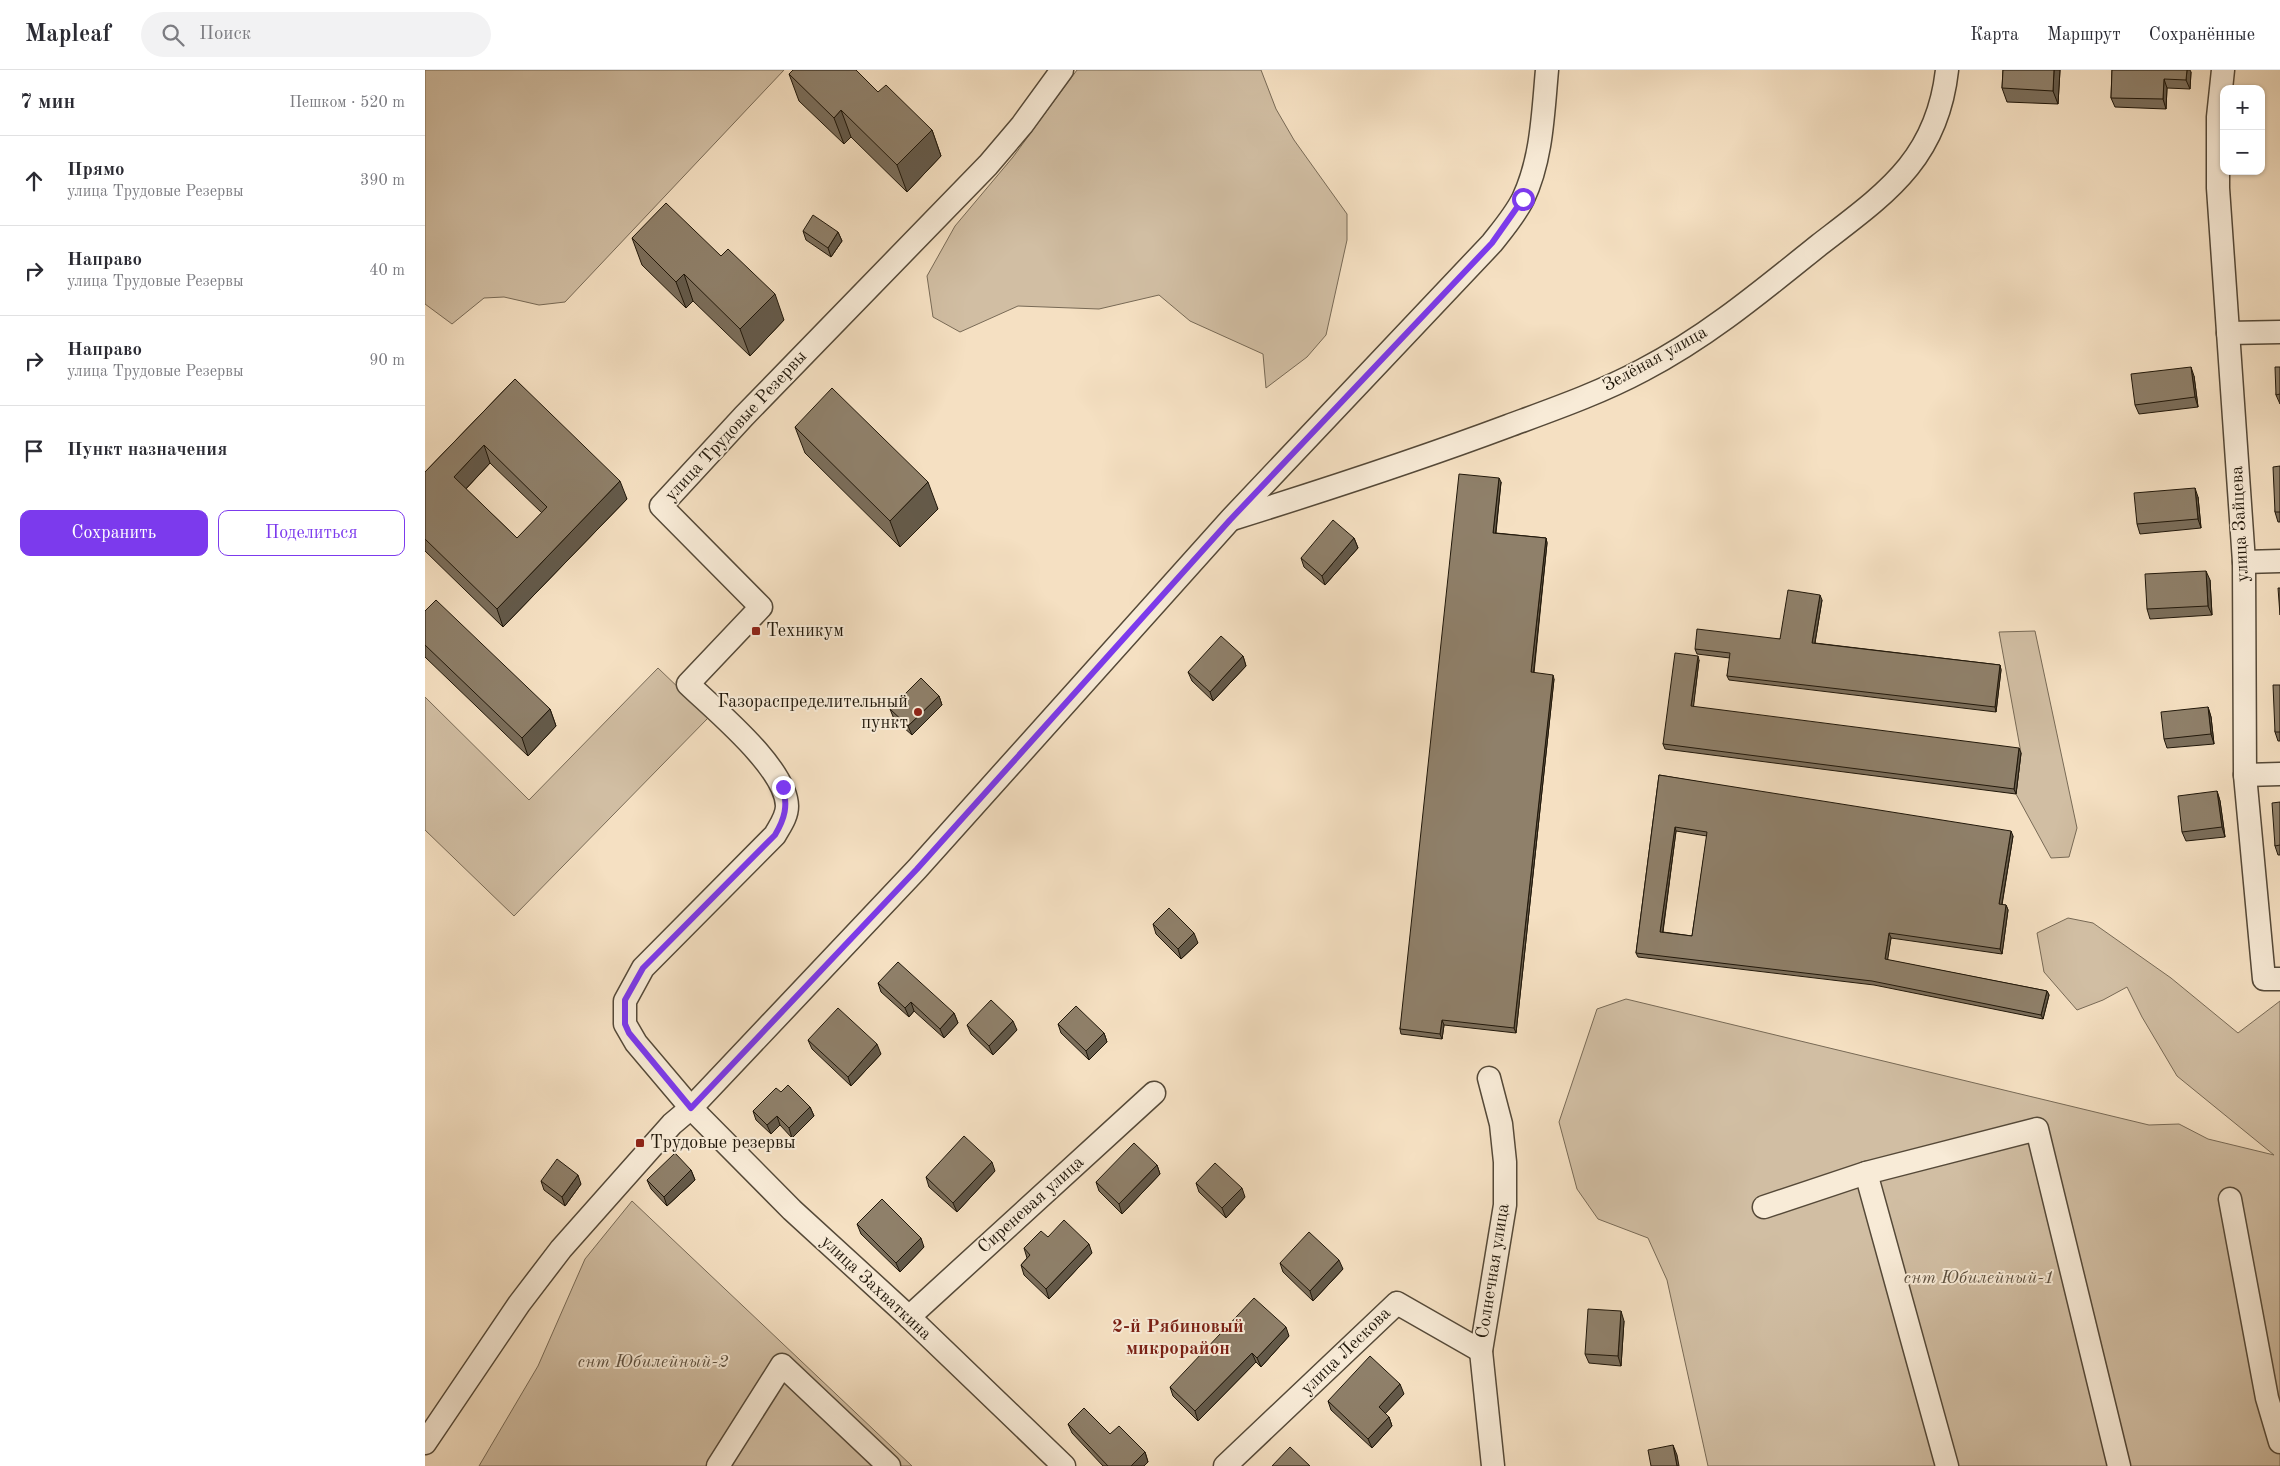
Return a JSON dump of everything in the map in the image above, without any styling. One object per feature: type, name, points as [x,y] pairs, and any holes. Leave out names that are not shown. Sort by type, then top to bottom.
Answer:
[{"type":"street","name":"улица Трудовые Резервы","points":[[691,1108],[629,1033],[625,1024],[625,1000],[643,968],[775,835],[783,822],[787,808],[783,787],[769,766],[689,684],[761,607],[661,506],[751,409],[988,165],[1022,125],[1062,70]]},
{"type":"street","points":[[425,1443],[519,1304],[561,1249],[672,1124],[691,1108],[917,869],[1230,520],[1492,243],[1523,199],[1536,158],[1541,132],[1547,70]]},
{"type":"street","name":"Зелёная улица","points":[[1230,520],[1389,469],[1556,408],[1605,389],[1678,350],[1748,302],[1875,201],[1900,178],[1919,154],[1932,131],[1941,104],[1947,70]]},
{"type":"street","name":"улица Зайцева","points":[[2223,70],[2216,154],[2244,562],[2245,775],[2272,979]]},
{"type":"street","points":[[2228,333],[2280,332]]},
{"type":"street","points":[[2244,562],[2280,561]]},
{"type":"street","points":[[2245,775],[2280,774]]},
{"type":"street","name":"Солнечная улица","points":[[1489,1078],[1496,1099],[1504,1144],[1505,1205],[1481,1351],[1493,1466]]},
{"type":"street","name":"Сиреневая улица","points":[[909,1317],[1154,1093]]},
{"type":"street","name":"улица Захваткина","points":[[691,1108],[792,1210],[909,1317],[1064,1466]]},
{"type":"street","points":[[1763,1207],[1866,1173],[2037,1129],[2119,1466]]},
{"type":"street","points":[[1866,1173],[1947,1466]]},
{"type":"street","points":[[2230,1199],[2267,1398],[2280,1442]]},
{"type":"street","name":"улица Лескова","points":[[1225,1466],[1397,1302],[1481,1351]]},
{"type":"street","points":[[718,1466],[782,1365],[889,1466]]},
{"type":"green space","points":[[425,70],[784,70],[565,302],[539,305],[504,297],[484,298],[452,324],[425,304]]},
{"type":"green space","points":[[1077,70],[1261,70],[1276,109],[1294,140],[1347,214],[1347,240],[1326,335],[1307,357],[1266,388],[1263,354],[1190,321],[1159,295],[1099,309],[1018,306],[960,332],[933,317],[927,276],[955,226],[1013,157]]},
{"type":"green space","points":[[2035,631],[2077,828],[2069,857],[2051,858],[2016,794],[2021,753],[1999,632]]},
{"type":"green space","points":[[658,668],[709,717],[514,916],[425,830],[425,697],[529,800]]},
{"type":"green space","name":"снт Юбилейный-1","points":[[2068,918],[2093,923],[2171,978],[2238,1033],[2280,1001],[2280,1466],[1708,1466],[1667,1280],[1648,1238],[1598,1219],[1577,1189],[1559,1122],[1597,1009],[1626,999],[2149,1125],[2179,1124],[2208,1139],[2274,1155],[2177,1076],[2142,1017],[2127,987],[2103,1000],[2077,1010],[2044,972],[2037,933]]},
{"type":"green space","name":"снт Юбилейный-2","points":[[632,1201],[912,1466],[479,1466],[538,1366],[585,1259]]},
{"type":"building","points":[[793,70],[856,70],[878,92],[886,85],[932,130],[897,165],[841,110],[834,118],[789,74]]},
{"type":"building","points":[[2003,70],[2054,70],[2053,91],[2002,88]]},
{"type":"building","points":[[2112,70],[2187,70],[2186,80],[2164,79],[2163,99],[2111,98]]},
{"type":"building","points":[[666,203],[721,256],[728,249],[775,294],[740,329],[684,274],[676,282],[632,238]]},
{"type":"building","points":[[813,215],[838,232],[828,248],[803,231]]},
{"type":"building","points":[[2191,367],[2195,397],[2135,405],[2131,374]]},
{"type":"building","points":[[2275,367],[2280,367],[2280,394],[2276,395]]},
{"type":"building","points":[[515,379],[620,481],[497,609],[425,539],[425,472]],"holes":[[[484,445],[547,507],[517,538],[454,477]]]},
{"type":"building","points":[[832,388],[928,482],[890,521],[795,427]]},
{"type":"building","points":[[2280,466],[2280,512],[2275,512],[2273,467]]},
{"type":"building","points":[[1459,474],[1499,478],[1493,533],[1546,538],[1531,672],[1553,675],[1514,1028],[1442,1020],[1440,1034],[1400,1029]]},
{"type":"building","points":[[2195,488],[2198,519],[2137,524],[2134,493]]},
{"type":"building","points":[[1333,520],[1354,538],[1322,576],[1301,558]]},
{"type":"building","points":[[2206,571],[2208,606],[2147,609],[2145,574]]},
{"type":"building","points":[[2278,588],[2280,588],[2280,615]]},
{"type":"building","points":[[1788,590],[1820,595],[1812,643],[2000,665],[1995,707],[1727,676],[1730,653],[1695,649],[1697,629],[1780,639]]},
{"type":"building","points":[[436,600],[550,709],[522,738],[425,645],[425,611]]},
{"type":"building","points":[[1221,636],[1243,656],[1210,692],[1188,672]]},
{"type":"building","points":[[1675,653],[1698,656],[1691,706],[2019,748],[2014,789],[1663,744]]},
{"type":"building","points":[[921,678],[939,696],[908,726],[890,709]]},
{"type":"building","points":[[2273,685],[2280,685],[2280,732],[2275,732]]},
{"type":"building","points":[[2208,707],[2211,734],[2164,739],[2161,712]]},
{"type":"building","points":[[1659,775],[2011,831],[1999,904],[2006,905],[2000,949],[1889,933],[1885,959],[2047,991],[2041,1015],[1872,981],[1636,953]],"holes":[[[1675,827],[1707,832],[1692,936],[1660,932]]]},
{"type":"building","points":[[2217,791],[2222,827],[2182,832],[2178,796]]},
{"type":"building","points":[[2280,802],[2280,845],[2275,846],[2272,803]]},
{"type":"building","points":[[1169,908],[1194,933],[1178,949],[1153,924]]},
{"type":"building","points":[[898,962],[954,1013],[940,1029],[911,1002],[905,1008],[878,983]]},
{"type":"building","points":[[991,1000],[1013,1021],[989,1046],[967,1025]]},
{"type":"building","points":[[1076,1006],[1104,1033],[1086,1051],[1058,1024]]},
{"type":"building","points":[[838,1008],[877,1044],[848,1077],[808,1040]]},
{"type":"building","points":[[788,1085],[810,1107],[789,1128],[777,1116],[767,1125],[753,1111],[776,1088],[781,1092]]},
{"type":"building","points":[[964,1136],[992,1162],[953,1203],[926,1177]]},
{"type":"building","points":[[1134,1143],[1157,1165],[1119,1204],[1096,1182]]},
{"type":"building","points":[[675,1153],[691,1170],[664,1197],[647,1180]]},
{"type":"building","points":[[557,1159],[578,1175],[562,1197],[541,1181]]},
{"type":"building","points":[[1215,1163],[1242,1188],[1222,1208],[1196,1183]]},
{"type":"building","points":[[882,1199],[921,1238],[896,1263],[857,1224]]},
{"type":"building","points":[[1064,1220],[1089,1244],[1046,1289],[1021,1265],[1030,1255],[1024,1248],[1041,1231],[1048,1237]]},
{"type":"building","points":[[1309,1232],[1339,1260],[1310,1291],[1280,1263]]},
{"type":"building","points":[[1254,1298],[1286,1327],[1257,1358],[1252,1353],[1195,1411],[1170,1387]]},
{"type":"building","points":[[1588,1309],[1621,1311],[1618,1356],[1585,1354]]},
{"type":"building","points":[[1370,1356],[1400,1384],[1379,1407],[1389,1417],[1368,1439],[1328,1401]]},
{"type":"building","points":[[1084,1408],[1110,1434],[1119,1426],[1145,1452],[1131,1466],[1108,1466],[1068,1424]]},
{"type":"building","points":[[1673,1445],[1677,1466],[1651,1466],[1648,1450]]},
{"type":"building","points":[[1290,1447],[1310,1466],[1272,1466]]},
{"type":"place","name":"Техникум","points":[[756,631]]},
{"type":"place","name":"Газораспределительный пункт","points":[[918,712]]},
{"type":"place","name":"Трудовые резервы","points":[[640,1143]]},
{"type":"district","name":"2-й Рябиновый микрорайон","points":[[1178,1338]]},
{"type":"route","points":[[783,787],[787,808],[783,822],[775,835],[643,968],[625,1000],[625,1024],[629,1033],[691,1108],[917,869],[1230,520],[1492,243],[1523,199]]}]
